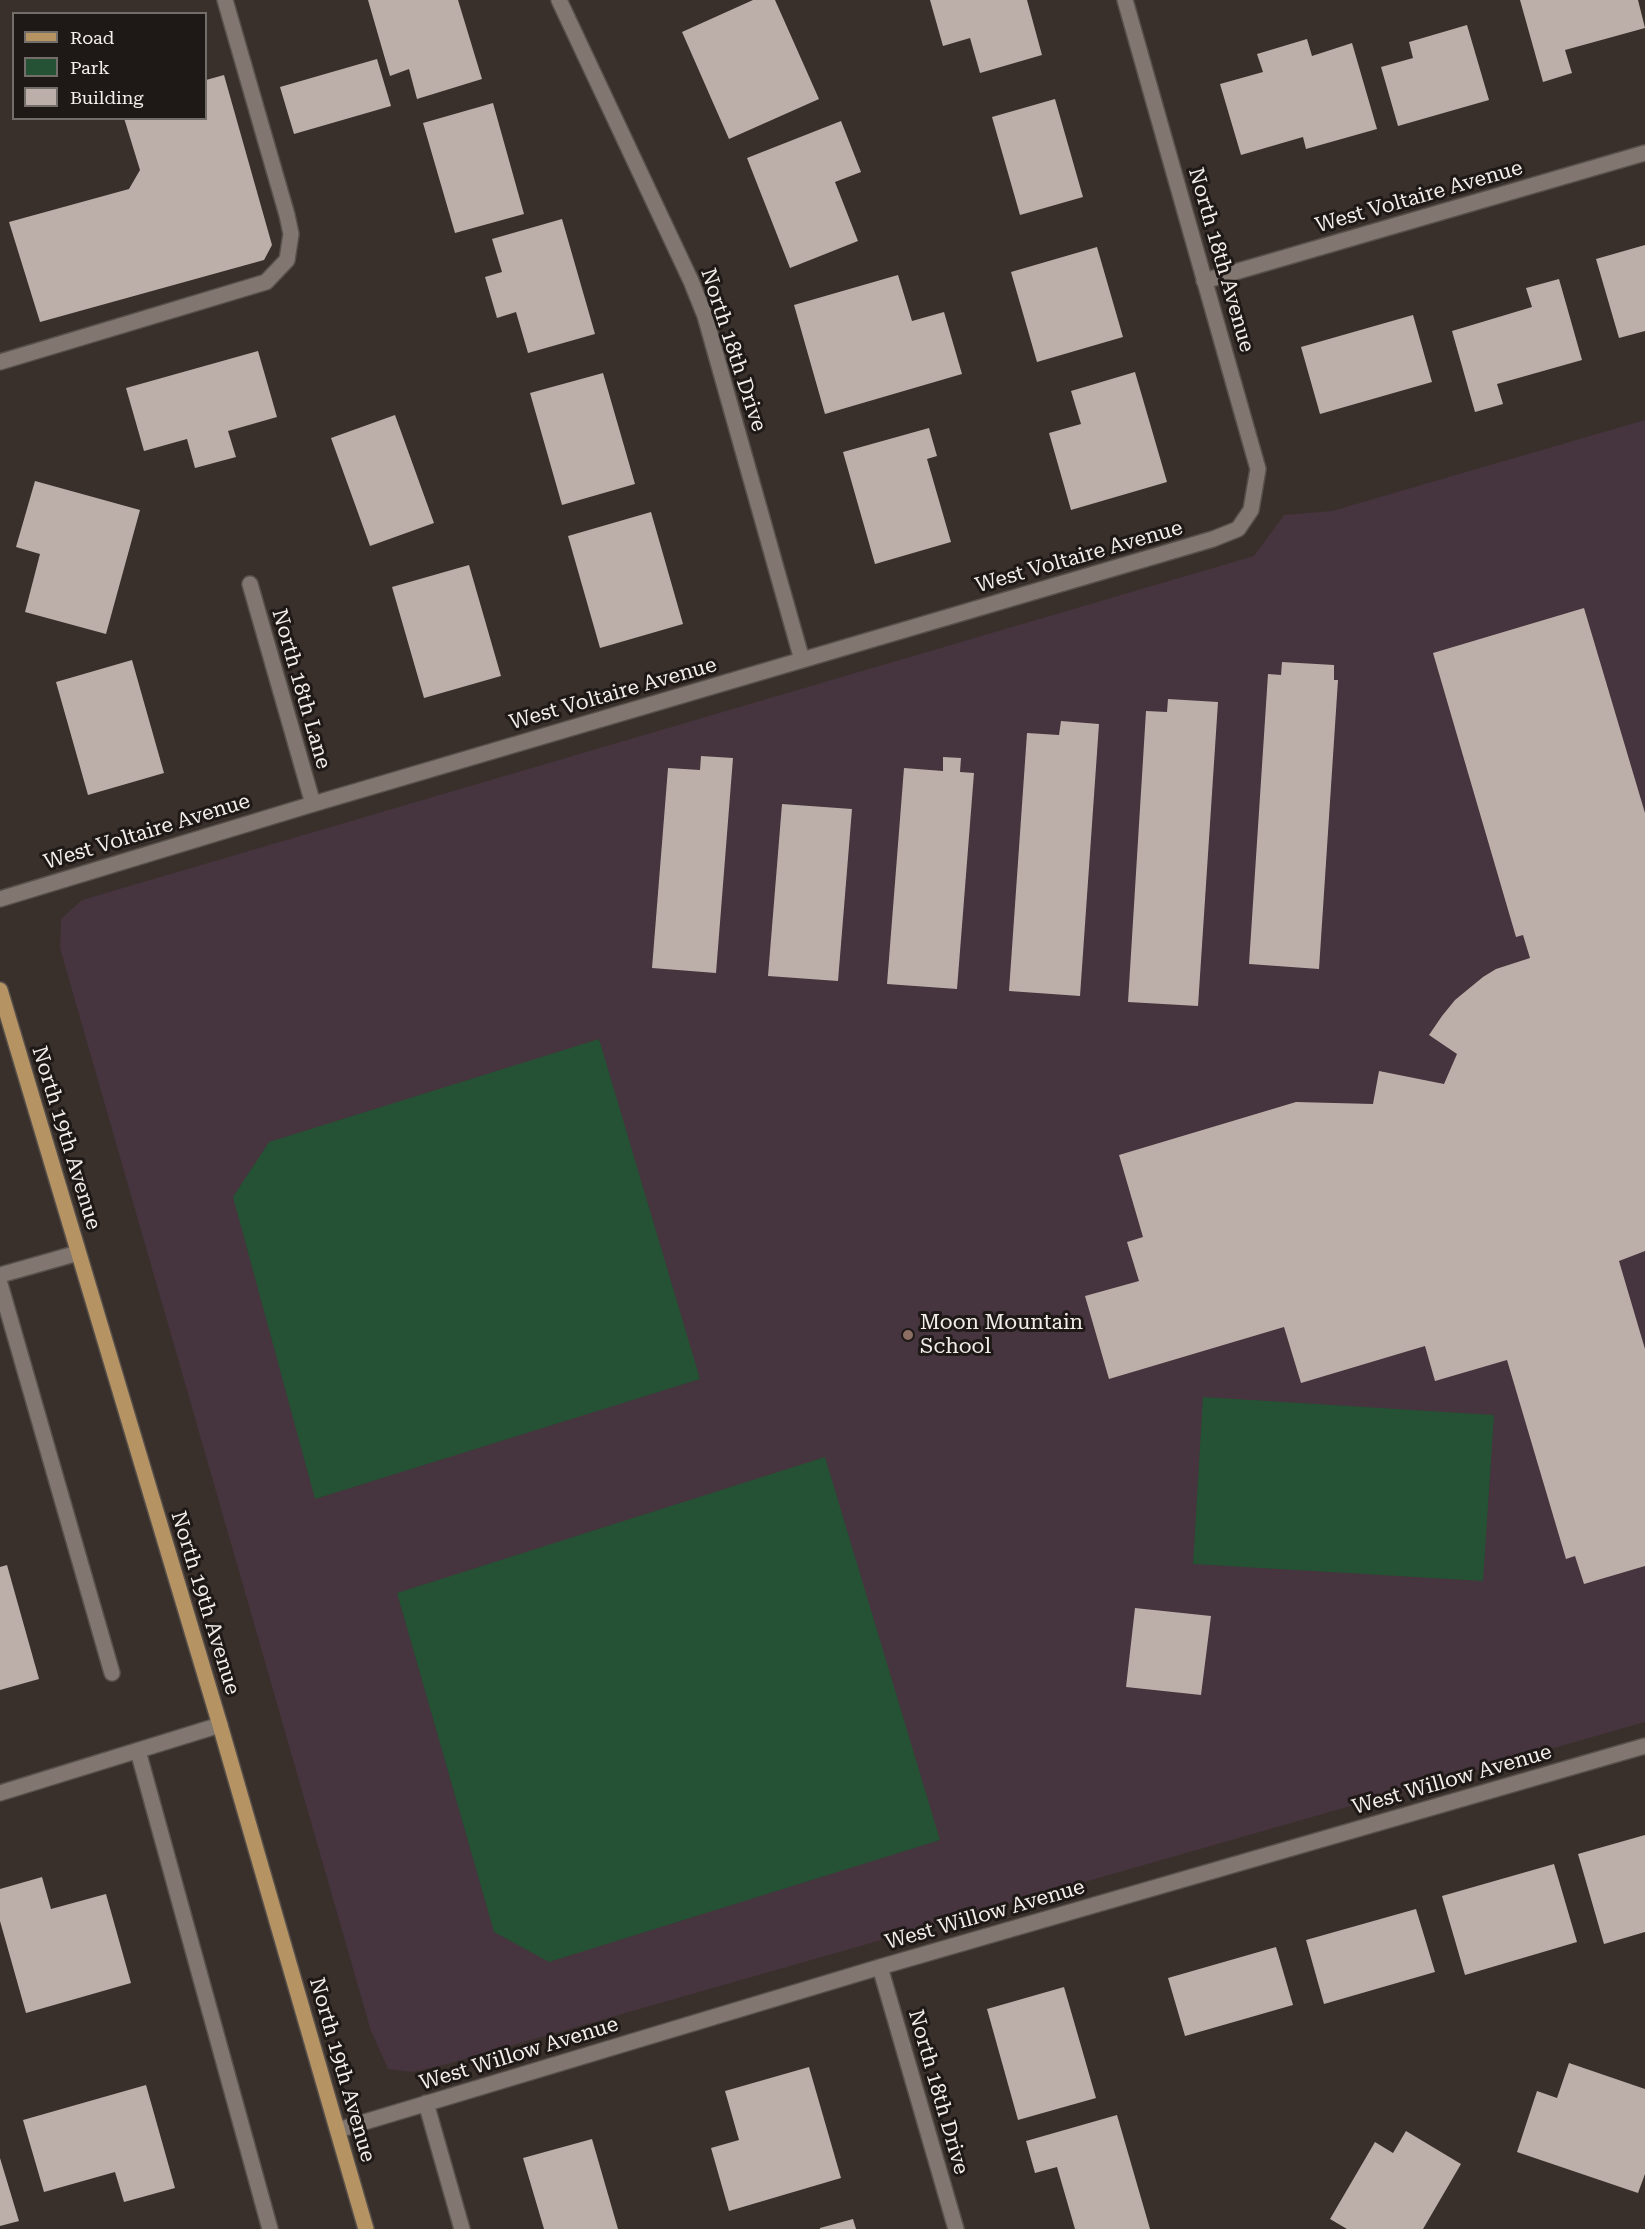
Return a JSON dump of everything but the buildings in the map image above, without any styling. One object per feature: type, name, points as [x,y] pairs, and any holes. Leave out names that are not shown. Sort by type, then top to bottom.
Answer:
[{"type":"main road","name":"North 19th Avenue","points":[[0,990],[220,1725],[366,2229]]},
{"type":"street","points":[[0,362],[266,282],[287,260],[291,234],[287,215],[225,0]]},
{"type":"street","name":"North 18th Drive","points":[[559,0],[687,272],[705,316],[802,660]]},
{"type":"street","name":"North 18th Avenue","points":[[1125,0],[1258,470],[1251,510],[1238,529]]},
{"type":"street","name":"West Voltaire Avenue","points":[[1204,281],[1645,153]]},
{"type":"street","name":"West Voltaire Avenue","points":[[0,898],[1213,539],[1238,529]]},
{"type":"street","name":"North 18th Lane","points":[[250,584],[313,804]]},
{"type":"street","points":[[0,1275],[78,1253]]},
{"type":"street","points":[[0,1284],[112,1673]]},
{"type":"street","points":[[0,1793],[220,1725]]},
{"type":"street","name":"West Willow Avenue","points":[[338,2130],[880,1967],[1645,1746]]},
{"type":"street","points":[[138,1751],[270,2229]]},
{"type":"street","name":"North 18th Drive","points":[[880,1967],[956,2229]]},
{"type":"street","points":[[426,2103],[462,2229]]},
{"type":"shaded area","name":"Moon Mountain School","points":[[1645,420],[1645,1722],[447,2064],[412,2072],[388,2069],[371,2031],[60,948],[61,919],[82,900],[1254,556],[1284,515],[1332,511]]},
{"type":"green space","points":[[599,1039],[700,1379],[315,1499],[233,1197],[269,1142]]},
{"type":"green space","points":[[1203,1397],[1494,1415],[1483,1581],[1193,1564]]},
{"type":"green space","points":[[825,1457],[940,1840],[549,1962],[494,1932],[397,1593]]},
{"type":"place","name":"Moon Mountain School","points":[[908,1335]]}]
